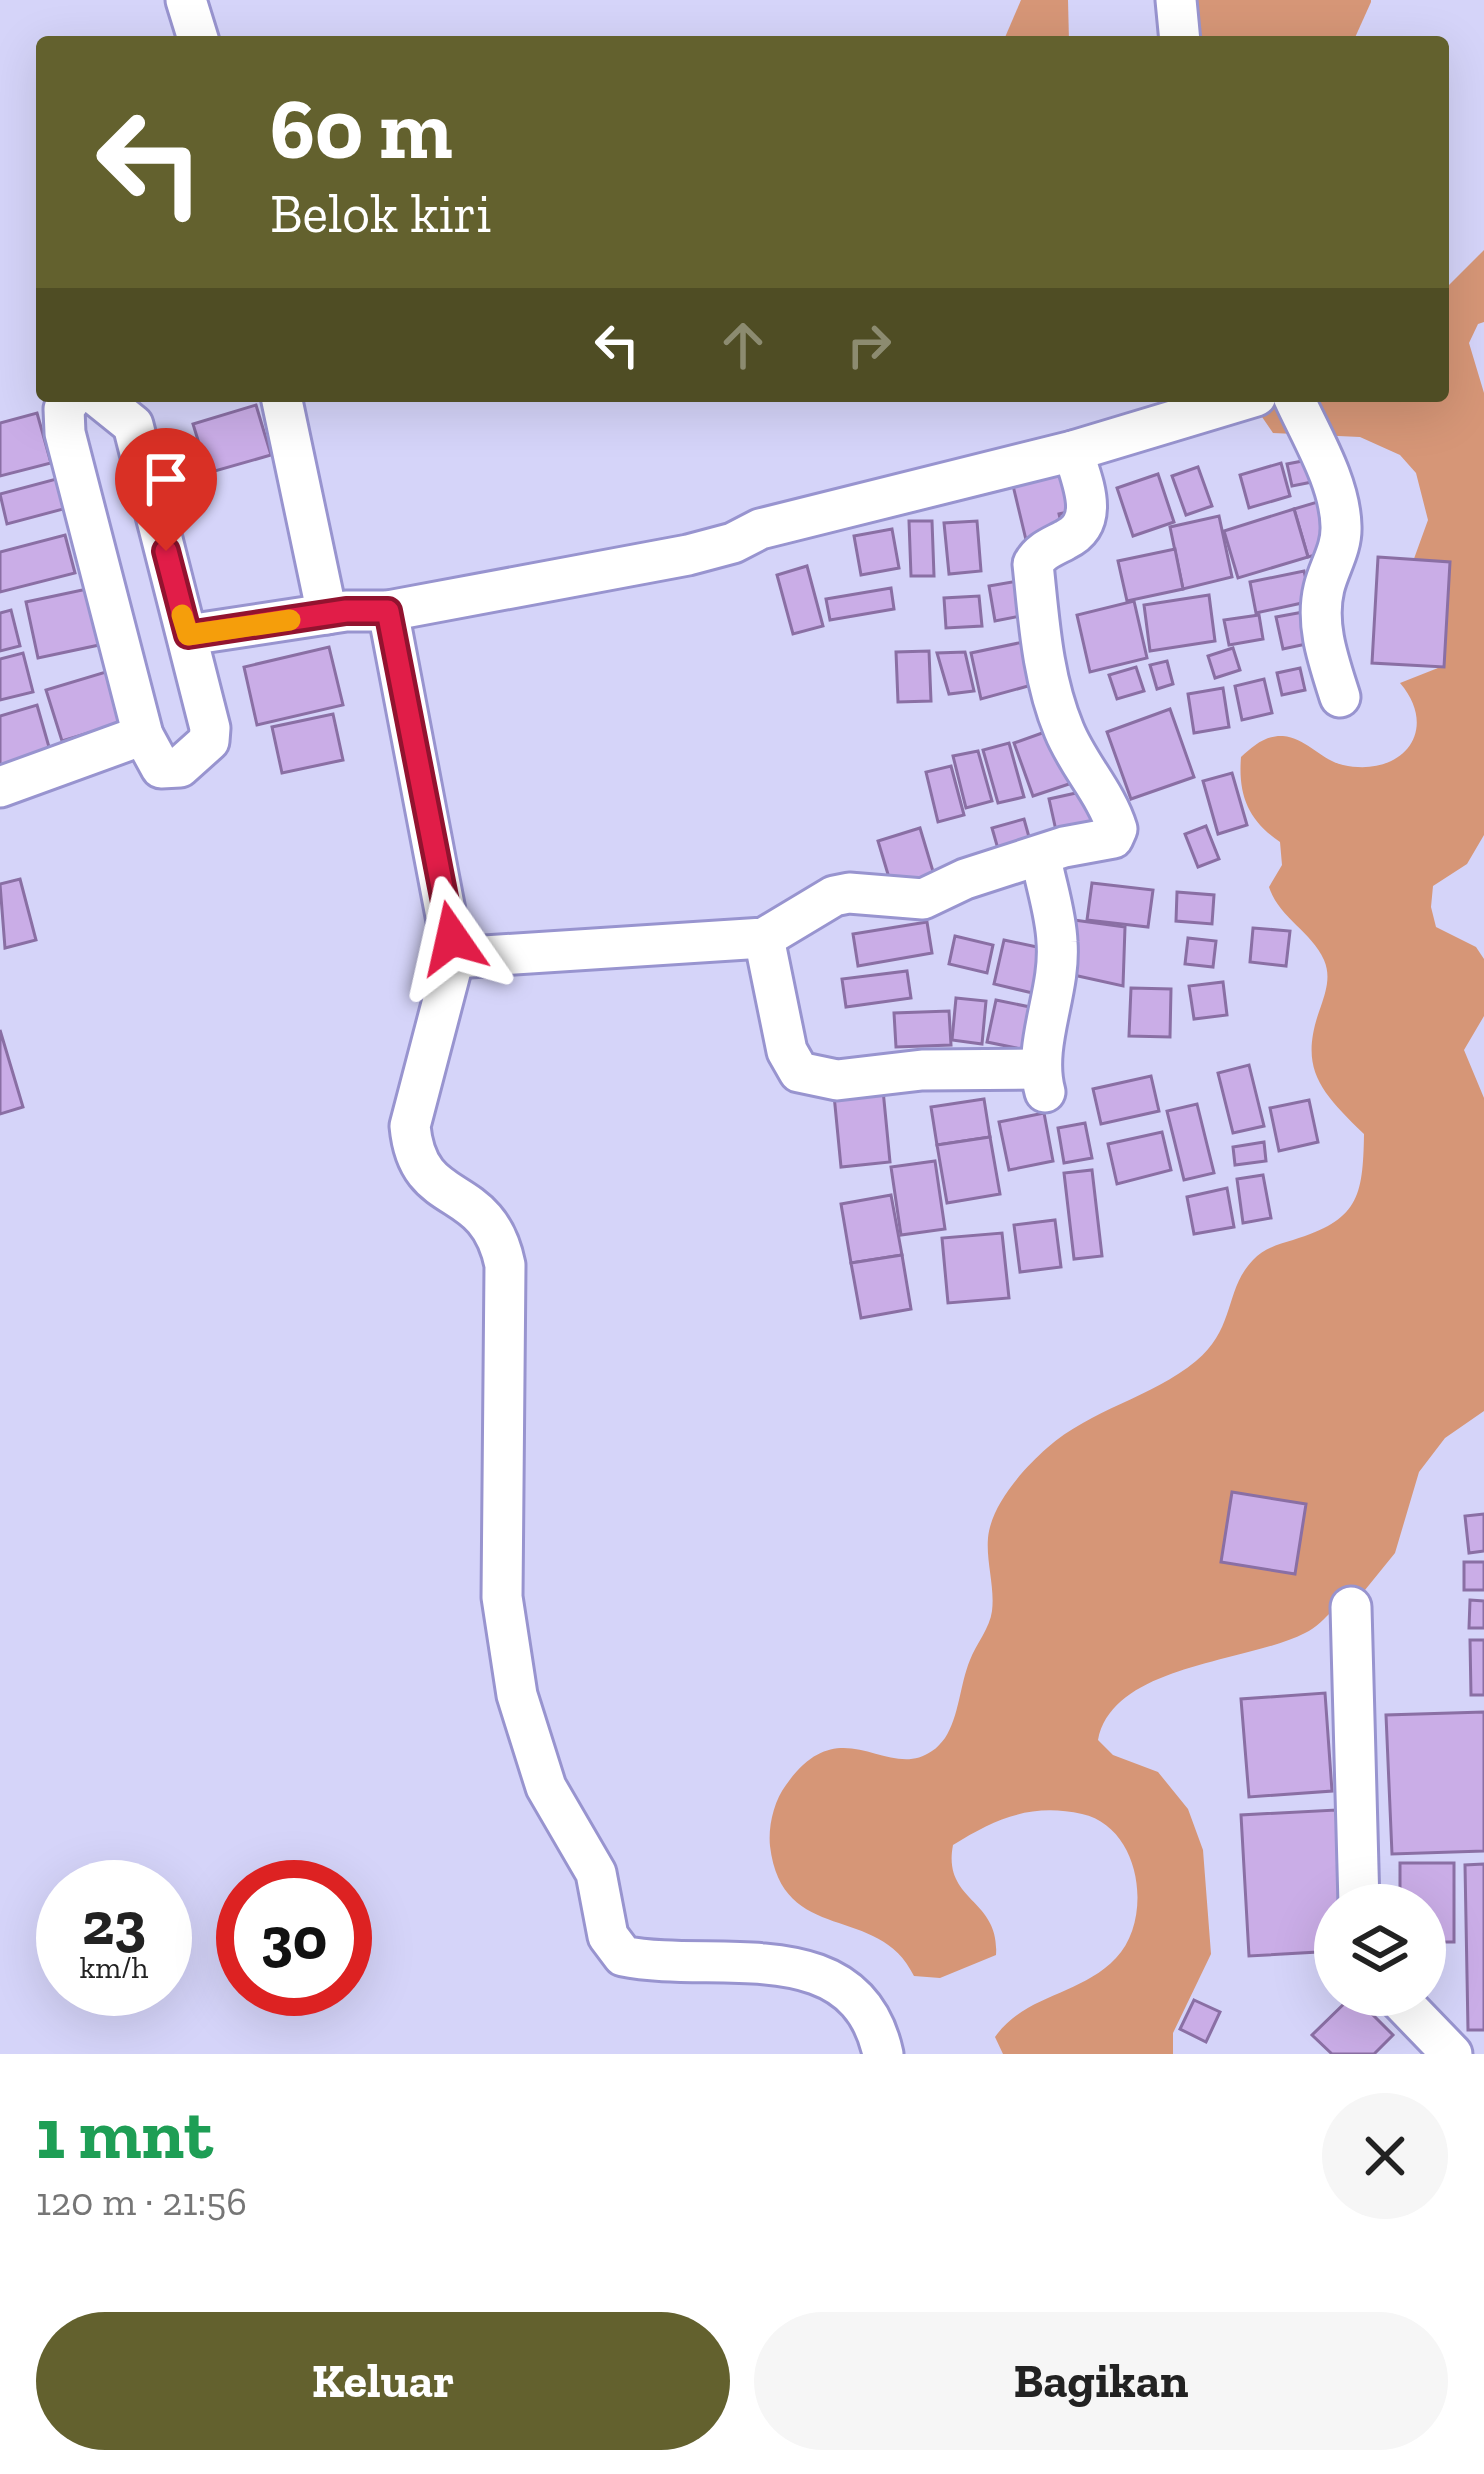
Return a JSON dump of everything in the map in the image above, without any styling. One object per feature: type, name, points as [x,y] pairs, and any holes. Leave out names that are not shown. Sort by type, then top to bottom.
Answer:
[{"type":"street","points":[[186,0],[197,36]]},
{"type":"street","points":[[1176,0],[1179,36]]},
{"type":"street","points":[[69,402],[64,409],[64,433],[143,735],[161,768],[180,767],[209,741],[211,728],[133,425],[105,402]]},
{"type":"street","points":[[282,402],[327,614]]},
{"type":"street","points":[[188,635],[327,614],[388,611],[688,554],[733,543],[760,529],[1073,451],[1228,402]]},
{"type":"street","points":[[1296,402],[1324,467],[1341,523],[1340,544],[1322,600],[1323,640],[1340,697]]},
{"type":"street","points":[[454,958],[764,938],[833,896],[923,899],[964,879],[1064,847],[1109,841],[1117,829],[1063,728],[1049,688],[1033,563],[1041,553],[1078,534],[1086,521],[1088,507],[1073,451]]},
{"type":"street","points":[[388,611],[454,958],[410,1126],[412,1149],[430,1180],[478,1208],[500,1240],[506,1265],[502,1597],[517,1695],[546,1787],[596,1873],[608,1936],[623,1955],[654,1962],[791,1965],[815,1972],[859,1999],[883,2054]]},
{"type":"street","points":[[0,787],[143,735]]},
{"type":"street","points":[[764,938],[788,1051],[799,1072],[837,1080],[922,1070],[1042,1080],[1058,944],[1041,858]]},
{"type":"street","points":[[1351,1607],[1358,1884]]},
{"type":"street","points":[[1415,2016],[1452,2054]]},
{"type":"shaded area","points":[[1021,0],[1068,0],[1069,36],[1006,36]]},
{"type":"shaded area","points":[[1161,0],[1371,0],[1356,36],[1162,36]]},
{"type":"shaded area","points":[[1484,250],[1484,322],[1478,324],[1469,343],[1484,393],[1484,835],[1467,864],[1433,886],[1431,907],[1436,927],[1476,947],[1484,959],[1484,1016],[1464,1050],[1484,1098],[1484,1411],[1445,1438],[1419,1472],[1395,1553],[1365,1590],[1348,1597],[1305,1633],[1155,1681],[1128,1695],[1109,1715],[1098,1740],[1113,1755],[1158,1772],[1188,1809],[1203,1850],[1211,1954],[1173,2033],[1173,2054],[1003,2054],[995,2037],[1007,2023],[1102,1971],[1128,1941],[1135,1920],[1135,1876],[1118,1836],[1102,1822],[1082,1814],[1047,1810],[1000,1820],[953,1845],[956,1878],[989,1922],[996,1955],[940,1978],[914,1976],[898,1953],[878,1939],[812,1912],[793,1899],[778,1878],[770,1846],[773,1814],[786,1785],[806,1762],[826,1751],[863,1750],[898,1759],[915,1758],[939,1745],[950,1730],[970,1660],[991,1617],[988,1538],[995,1513],[1010,1488],[1064,1435],[1196,1361],[1218,1336],[1237,1284],[1253,1260],[1271,1247],[1331,1224],[1352,1204],[1362,1175],[1364,1134],[1325,1091],[1313,1062],[1314,1027],[1327,983],[1326,966],[1269,887],[1282,865],[1280,842],[1247,806],[1241,757],[1277,736],[1299,741],[1343,765],[1364,767],[1382,764],[1409,747],[1417,718],[1400,683],[1443,666],[1403,589],[1428,520],[1416,473],[1400,455],[1360,437],[1273,433],[1260,414],[1261,402],[1449,402],[1449,285]]},
{"type":"building","points":[[256,405],[271,455],[208,473],[193,424]]},
{"type":"building","points":[[37,413],[51,463],[0,476],[0,423]]},
{"type":"building","points":[[1318,458],[1322,480],[1292,486],[1287,464]]},
{"type":"building","points":[[1070,460],[1081,509],[1059,514],[1064,536],[1027,544],[1010,473]]},
{"type":"building","points":[[1281,463],[1290,496],[1249,508],[1240,475]]},
{"type":"building","points":[[1198,467],[1212,506],[1186,515],[1172,476]]},
{"type":"building","points":[[1158,474],[1174,522],[1133,536],[1117,488]]},
{"type":"building","points":[[60,478],[67,508],[7,524],[0,494]]},
{"type":"building","points":[[1324,500],[1338,549],[1308,557],[1294,509]]},
{"type":"building","points":[[1294,509],[1308,557],[1238,578],[1224,531]]},
{"type":"building","points":[[1219,516],[1232,577],[1183,589],[1170,527]]},
{"type":"building","points":[[909,521],[932,521],[934,576],[911,576]]},
{"type":"building","points":[[977,521],[981,571],[949,574],[944,523]]},
{"type":"building","points":[[892,529],[899,568],[861,575],[854,536]]},
{"type":"building","points":[[65,535],[75,573],[0,592],[0,552]]},
{"type":"building","points":[[1175,549],[1183,589],[1127,601],[1118,561]]},
{"type":"building","points":[[1378,557],[1450,562],[1444,667],[1372,663]]},
{"type":"building","points":[[807,566],[823,626],[793,634],[777,575]]},
{"type":"building","points":[[1304,571],[1311,601],[1256,613],[1250,582]]},
{"type":"building","points":[[1029,579],[1036,613],[995,621],[989,586]]},
{"type":"building","points":[[891,588],[894,609],[830,620],[826,599]]},
{"type":"building","points":[[87,589],[99,645],[38,658],[26,602]]},
{"type":"building","points":[[1209,595],[1215,641],[1150,651],[1144,605]]},
{"type":"building","points":[[979,596],[982,626],[946,628],[944,598]]},
{"type":"building","points":[[1134,601],[1147,658],[1090,672],[1077,615]]},
{"type":"building","points":[[11,610],[20,646],[0,651],[0,613]]},
{"type":"building","points":[[1314,610],[1320,641],[1283,649],[1276,617]]},
{"type":"building","points":[[1259,615],[1263,639],[1229,645],[1224,620]]},
{"type":"building","points":[[1028,641],[1039,683],[981,699],[971,653]]},
{"type":"building","points":[[329,647],[343,705],[257,725],[244,667]]},
{"type":"building","points":[[1233,648],[1240,670],[1215,678],[1208,656]]},
{"type":"building","points":[[929,651],[931,701],[898,702],[896,652]]},
{"type":"building","points":[[965,652],[974,691],[949,694],[937,653]]},
{"type":"building","points":[[23,653],[33,692],[0,700],[0,659]]},
{"type":"building","points":[[1167,661],[1173,684],[1157,689],[1150,665]]},
{"type":"building","points":[[1136,667],[1144,691],[1117,699],[1109,675]]},
{"type":"building","points":[[1300,668],[1305,690],[1282,695],[1277,673]]},
{"type":"building","points":[[109,671],[125,722],[62,741],[46,690]]},
{"type":"building","points":[[1264,679],[1272,713],[1242,720],[1235,686]]},
{"type":"building","points":[[1223,688],[1229,727],[1194,733],[1188,694]]},
{"type":"building","points":[[37,705],[51,754],[0,769],[0,716]]},
{"type":"building","points":[[1170,709],[1194,777],[1131,799],[1107,732]]},
{"type":"building","points":[[333,714],[343,760],[282,773],[272,727]]},
{"type":"building","points":[[1059,727],[1078,781],[1033,796],[1014,743]]},
{"type":"building","points":[[1009,743],[1024,797],[998,803],[983,750]]},
{"type":"building","points":[[978,751],[992,801],[966,808],[953,756]]},
{"type":"building","points":[[951,766],[964,815],[938,822],[926,772]]},
{"type":"building","points":[[1232,773],[1247,825],[1218,834],[1203,781]]},
{"type":"building","points":[[1094,789],[1114,832],[1059,844],[1049,799]]},
{"type":"building","points":[[1024,819],[1034,855],[1002,863],[992,828]]},
{"type":"building","points":[[1206,826],[1219,859],[1198,867],[1185,834]]},
{"type":"building","points":[[920,828],[935,878],[893,891],[878,841]]},
{"type":"building","points":[[20,879],[36,940],[5,948],[0,884]]},
{"type":"building","points":[[1092,883],[1153,890],[1148,927],[1087,920]]},
{"type":"building","points":[[1177,892],[1214,895],[1212,924],[1176,921]]},
{"type":"building","points":[[1074,920],[1125,927],[1123,986],[1069,974]]},
{"type":"building","points":[[927,922],[932,953],[858,966],[853,934]]},
{"type":"building","points":[[1253,928],[1290,931],[1286,966],[1250,962]]},
{"type":"building","points":[[955,936],[993,945],[987,973],[949,964]]},
{"type":"building","points":[[1188,938],[1216,941],[1213,967],[1185,964]]},
{"type":"building","points":[[1004,940],[1051,950],[1041,995],[994,984]]},
{"type":"building","points":[[907,971],[911,998],[846,1007],[842,979]]},
{"type":"building","points":[[1223,982],[1227,1015],[1194,1019],[1189,986]]},
{"type":"building","points":[[1131,988],[1171,989],[1170,1037],[1129,1036]]},
{"type":"building","points":[[956,998],[986,1001],[982,1044],[952,1040]]},
{"type":"building","points":[[996,1000],[1035,1008],[1026,1050],[987,1042]]},
{"type":"building","points":[[949,1011],[951,1045],[896,1047],[894,1013]]},
{"type":"building","points":[[0,1030],[23,1107],[0,1114]]},
{"type":"building","points":[[1249,1065],[1264,1126],[1233,1133],[1218,1073]]},
{"type":"building","points":[[1151,1076],[1159,1111],[1101,1124],[1093,1089]]},
{"type":"building","points":[[883,1090],[890,1162],[841,1167],[834,1095]]},
{"type":"building","points":[[984,1099],[990,1137],[937,1145],[931,1107]]},
{"type":"building","points":[[1309,1100],[1318,1142],[1279,1151],[1270,1108]]},
{"type":"building","points":[[1197,1104],[1214,1173],[1184,1180],[1167,1111]]},
{"type":"building","points":[[1044,1113],[1053,1161],[1009,1170],[999,1122]]},
{"type":"building","points":[[1085,1123],[1092,1158],[1064,1163],[1058,1128]]},
{"type":"building","points":[[1162,1132],[1171,1170],[1117,1184],[1108,1144]]},
{"type":"building","points":[[990,1137],[1000,1194],[947,1203],[937,1145]]},
{"type":"building","points":[[1264,1142],[1266,1161],[1235,1165],[1233,1147]]},
{"type":"building","points":[[935,1161],[945,1229],[901,1235],[891,1167]]},
{"type":"building","points":[[1092,1170],[1102,1256],[1074,1259],[1064,1173]]},
{"type":"building","points":[[1263,1175],[1271,1218],[1243,1223],[1237,1179]]},
{"type":"building","points":[[1227,1188],[1234,1227],[1194,1234],[1187,1197]]},
{"type":"building","points":[[891,1195],[902,1255],[851,1263],[841,1204]]},
{"type":"building","points":[[1055,1220],[1061,1267],[1020,1272],[1014,1225]]},
{"type":"building","points":[[1002,1233],[1009,1298],[948,1303],[942,1238]]},
{"type":"building","points":[[902,1255],[911,1309],[861,1318],[851,1263]]},
{"type":"building","points":[[1232,1492],[1306,1504],[1295,1574],[1221,1562]]},
{"type":"building","points":[[1484,1514],[1484,1551],[1469,1553],[1465,1516]]},
{"type":"building","points":[[1464,1562],[1484,1562],[1484,1590],[1464,1590]]},
{"type":"building","points":[[1470,1600],[1484,1601],[1484,1628],[1469,1628]]},
{"type":"building","points":[[1470,1640],[1484,1640],[1484,1695],[1471,1695]]},
{"type":"building","points":[[1325,1693],[1332,1791],[1249,1797],[1241,1699]]},
{"type":"building","points":[[1484,1712],[1484,1851],[1392,1854],[1386,1715]]},
{"type":"building","points":[[1336,1810],[1341,1884],[1314,1884],[1314,1952],[1249,1956],[1241,1815]]},
{"type":"building","points":[[1400,1863],[1454,1863],[1454,1942],[1446,1942],[1446,1884],[1400,1884]]},
{"type":"building","points":[[1484,1864],[1484,2030],[1468,2030],[1465,1865]]},
{"type":"building","points":[[1194,2000],[1220,2012],[1206,2042],[1180,2029]]},
{"type":"building","points":[[1331,2016],[1374,2016],[1393,2035],[1374,2054],[1332,2054],[1312,2035]]},
{"type":"slow traffic","points":[[182,615],[188,635],[290,620]]},
{"type":"route","points":[[166,551],[188,635],[346,611],[388,611],[452,938]]}]
